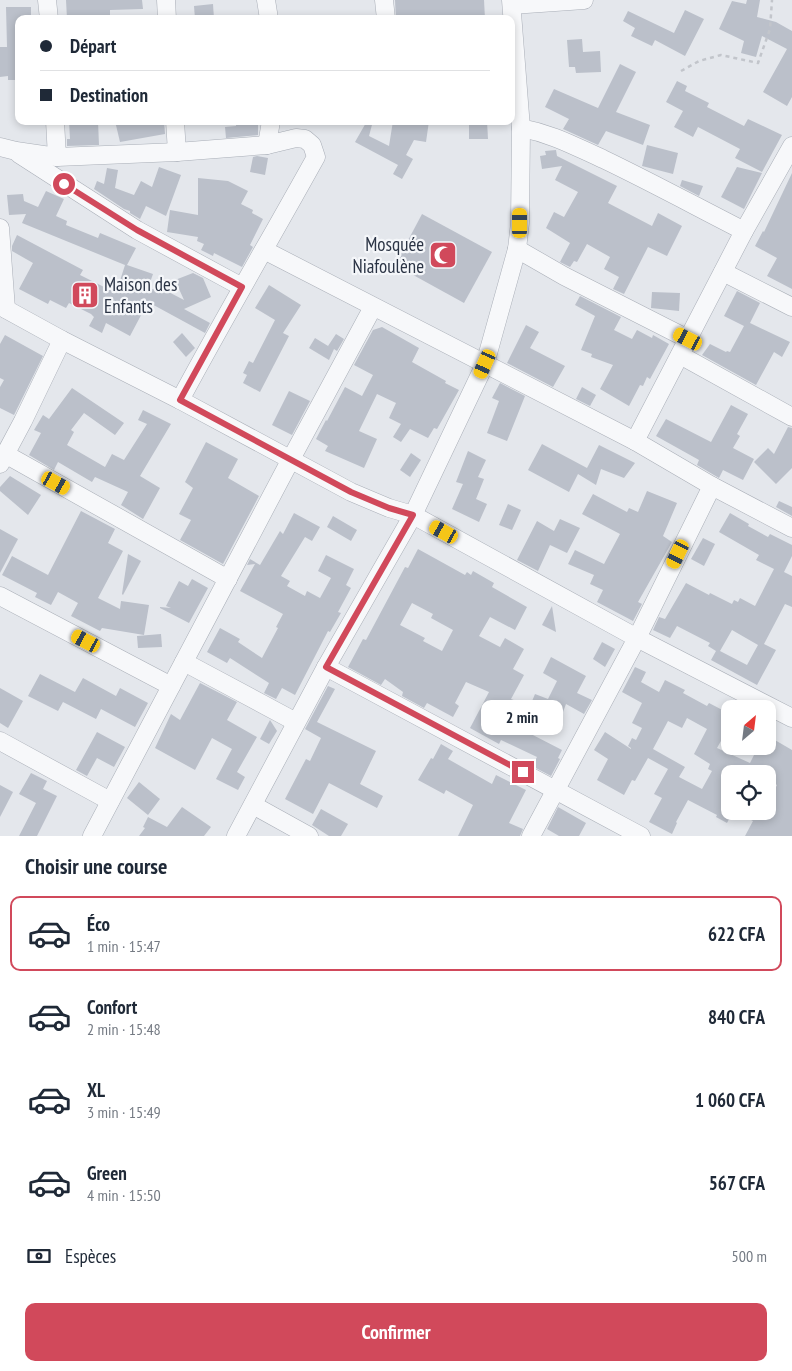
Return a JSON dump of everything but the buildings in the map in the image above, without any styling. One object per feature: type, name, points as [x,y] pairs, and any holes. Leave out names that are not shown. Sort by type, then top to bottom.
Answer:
[{"type":"street","points":[[48,0],[49,15]]},
{"type":"street","points":[[166,0],[167,15]]},
{"type":"street","points":[[266,0],[269,15]]},
{"type":"street","points":[[384,0],[386,15]]},
{"type":"street","points":[[512,15],[512,2],[584,0]]},
{"type":"street","points":[[236,836],[326,667],[413,515],[485,364],[517,249],[520,223],[521,128],[515,70]]},
{"type":"street","points":[[55,125],[58,157]]},
{"type":"street","points":[[175,125],[177,152]]},
{"type":"street","points":[[267,145],[270,125]]},
{"type":"street","points":[[521,128],[544,132],[569,143],[635,174],[744,231]]},
{"type":"street","points":[[8,149],[58,157],[177,152],[267,145],[296,138],[305,139],[312,145],[316,158],[180,400]]},
{"type":"street","points":[[634,441],[744,231],[792,146]]},
{"type":"street","points":[[8,149],[137,230],[242,287]]},
{"type":"street","points":[[0,228],[3,307],[351,492],[389,508],[413,515],[637,638],[792,718]]},
{"type":"street","points":[[517,249],[564,276],[688,339]]},
{"type":"street","points":[[264,250],[634,441],[712,486],[792,528]]},
{"type":"street","points":[[723,272],[792,307]]},
{"type":"street","points":[[92,836],[373,307]]},
{"type":"street","points":[[62,340],[3,459],[228,579]]},
{"type":"street","points":[[680,355],[792,417]]},
{"type":"street","points":[[531,836],[637,638],[712,486]]},
{"type":"street","points":[[0,596],[171,686]]},
{"type":"street","points":[[184,662],[296,722]]},
{"type":"street","points":[[326,667],[641,836]]},
{"type":"street","points":[[0,741],[110,801]]},
{"type":"street","points":[[252,805],[309,836]]},
{"type":"path","points":[[680,71],[699,61],[721,55],[758,63],[770,29],[772,0]]},
{"type":"place","name":"Mosquée Niafoulène","points":[[443,255]]},
{"type":"place","name":"Maison des Enfants","points":[[85,295]]},
{"type":"route","points":[[64,184],[137,230],[242,287],[180,400],[351,492],[389,508],[413,515],[326,667],[523,772]]}]
